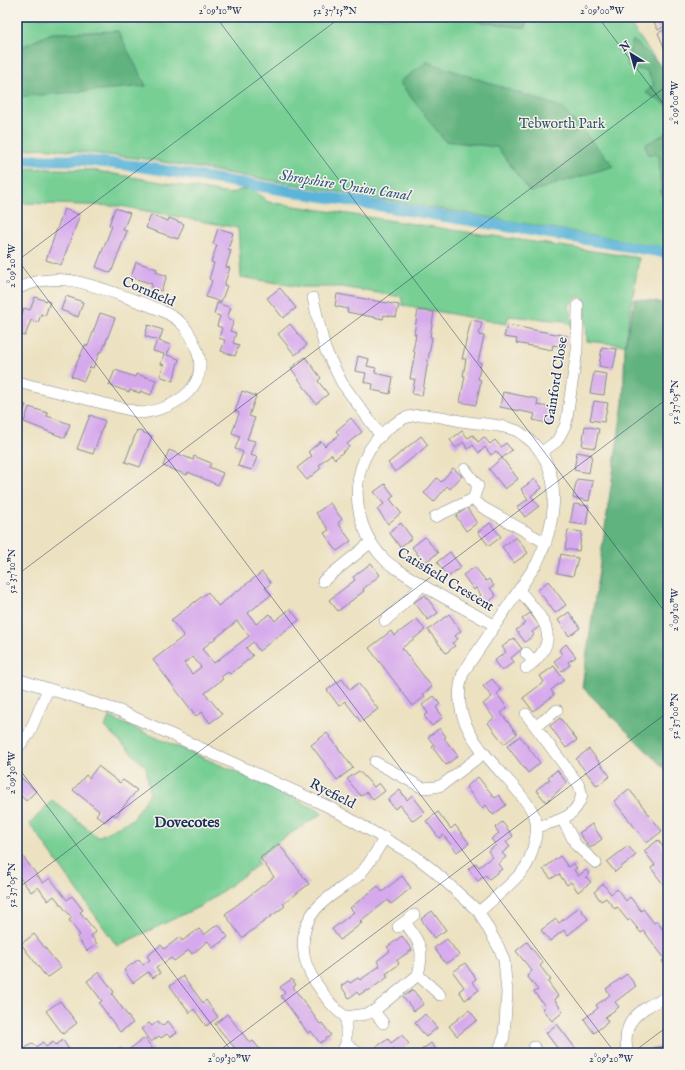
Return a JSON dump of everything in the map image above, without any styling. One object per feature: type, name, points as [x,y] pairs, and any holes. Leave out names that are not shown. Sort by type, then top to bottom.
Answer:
[{"type":"street","name":"Cornfield","points":[[17,289],[31,281],[85,282],[151,306],[183,324],[192,337],[200,359],[199,372],[195,384],[186,395],[169,406],[142,413],[17,382]]},
{"type":"street","points":[[313,298],[325,349],[342,383],[363,414],[381,436]]},
{"type":"street","name":"Gainford Close","points":[[542,452],[557,440],[566,424],[577,350],[578,306]]},
{"type":"street","name":"Catisfield Crescent","points":[[494,624],[422,586],[386,562],[370,543],[362,526],[358,512],[357,492],[359,474],[366,455],[381,436],[400,420],[417,415],[432,416],[516,430],[542,452],[549,467],[553,491],[553,516],[546,543],[536,563],[494,624],[463,673],[458,696],[463,719],[484,753],[527,803],[535,817],[537,827]]},
{"type":"street","points":[[435,517],[473,499],[478,486],[465,469]]},
{"type":"street","points":[[473,499],[482,507],[546,543]]},
{"type":"street","points":[[323,581],[370,543]]},
{"type":"street","points":[[385,621],[422,586]]},
{"type":"street","points":[[518,590],[544,621],[548,630],[544,648],[530,665],[526,653]]},
{"type":"street","name":"Ryefield","points":[[17,679],[120,711],[293,790],[385,838],[415,856],[433,870],[479,912],[499,948],[504,960],[507,992],[504,1037],[498,1053]]},
{"type":"street","points":[[17,749],[29,734],[48,689]]},
{"type":"street","points":[[536,726],[557,710]]},
{"type":"street","points":[[479,912],[525,867],[535,840],[537,827],[562,818],[575,811],[582,794],[579,785],[526,714]]},
{"type":"street","points":[[375,762],[423,788],[435,788],[484,753]]},
{"type":"street","points":[[562,818],[576,845],[596,863]]},
{"type":"street","points":[[385,838],[371,861],[360,874],[315,910],[306,928],[303,941],[305,964],[310,975],[332,1006],[346,1017],[366,1014],[374,1011],[418,975],[422,953],[419,944],[406,921]]},
{"type":"street","points":[[418,975],[440,995]]},
{"type":"street","points":[[627,1053],[626,1040],[628,1026],[640,1012],[658,1000],[668,998]]},
{"type":"street","points":[[374,1011],[383,1023]]},
{"type":"street","points":[[346,1017],[343,1048],[358,1053]]},
{"type":"green space","name":"Tebworth Park","points":[[17,17],[625,17],[668,77],[668,248],[145,159],[43,148],[17,150]]},
{"type":"green space","points":[[474,17],[525,17],[526,28],[475,21]]},
{"type":"green space","points":[[118,31],[146,86],[17,97],[17,49],[52,33]]},
{"type":"green space","points":[[633,40],[668,72],[668,106],[646,93],[654,84],[646,70],[631,69],[626,64]]},
{"type":"green space","points":[[427,62],[561,107],[614,166],[530,192],[497,147],[445,141],[399,82]]},
{"type":"green space","points":[[668,132],[668,197],[661,195],[659,155],[648,154],[645,145]]},
{"type":"green space","points":[[17,168],[91,170],[230,194],[246,189],[254,191],[268,202],[639,258],[625,345],[587,341],[585,300],[579,296],[569,305],[573,327],[565,321],[509,316],[506,324],[402,305],[402,297],[342,287],[301,287],[241,277],[238,228],[120,206],[17,203]]},
{"type":"green space","points":[[635,299],[668,304],[668,772],[582,687],[623,403],[625,345]]},
{"type":"green space","points":[[109,717],[244,775],[323,813],[282,839],[257,859],[259,864],[203,905],[117,946],[30,824],[52,800],[98,837],[133,819],[150,793],[146,767],[105,727]]},
{"type":"building","points":[[668,17],[668,24],[658,30],[652,18]]},
{"type":"building","points":[[668,28],[668,56],[658,33]]},
{"type":"building","points":[[115,208],[130,213],[123,230],[127,231],[111,273],[96,267],[112,226],[109,225]]},
{"type":"building","points":[[64,209],[80,215],[61,265],[46,260]]},
{"type":"building","points":[[151,215],[168,221],[169,218],[184,224],[178,239],[146,228]]},
{"type":"building","points":[[218,228],[233,233],[228,249],[231,250],[226,267],[230,268],[224,285],[227,286],[221,302],[206,297],[212,281],[209,279],[214,263],[211,262],[217,245],[213,244]]},
{"type":"building","points":[[136,262],[157,269],[156,272],[167,276],[161,291],[151,287],[152,284],[131,277]]},
{"type":"building","points":[[280,288],[296,308],[283,318],[267,298]]},
{"type":"building","points":[[337,294],[399,305],[396,317],[384,315],[383,319],[347,312],[348,309],[335,306]]},
{"type":"building","points":[[66,296],[83,302],[78,317],[61,310]]},
{"type":"building","points":[[35,297],[50,302],[45,316],[41,314],[38,323],[31,320],[25,336],[17,334],[17,315],[21,317],[24,308],[30,310]]},
{"type":"building","points":[[217,303],[231,308],[227,318],[234,321],[230,331],[236,333],[233,343],[239,345],[235,356],[221,351],[225,340],[219,338],[222,328],[217,326],[220,316],[214,314]]},
{"type":"building","points":[[418,310],[434,312],[430,337],[432,337],[422,396],[412,394],[415,379],[410,379],[415,352],[413,351],[416,334],[414,334]]},
{"type":"building","points":[[100,313],[115,318],[102,352],[100,351],[93,368],[90,367],[84,381],[71,376],[85,345],[88,346]]},
{"type":"building","points":[[471,320],[482,322],[479,335],[484,336],[478,362],[481,363],[478,379],[481,380],[476,405],[460,402],[465,376],[463,376],[466,359],[462,359]]},
{"type":"building","points":[[290,324],[307,345],[295,355],[278,334]]},
{"type":"building","points":[[148,325],[163,330],[159,341],[171,345],[167,355],[179,359],[173,381],[160,376],[164,365],[161,364],[164,354],[153,351],[157,340],[145,336]]},
{"type":"building","points":[[507,325],[567,336],[565,347],[553,345],[552,350],[516,343],[517,339],[504,337]]},
{"type":"building","points":[[602,347],[617,349],[613,369],[599,366]]},
{"type":"building","points":[[358,356],[369,359],[367,366],[376,368],[375,373],[393,377],[390,394],[372,390],[373,384],[364,382],[366,373],[355,371]]},
{"type":"building","points":[[305,357],[321,378],[318,381],[328,394],[316,404],[291,368]]},
{"type":"building","points":[[115,370],[135,377],[136,374],[156,380],[151,395],[140,391],[140,393],[130,390],[129,392],[109,385]]},
{"type":"building","points":[[594,372],[607,374],[604,395],[590,393]]},
{"type":"building","points":[[242,391],[256,396],[249,416],[255,418],[247,439],[255,441],[250,455],[257,457],[252,470],[238,466],[243,452],[235,449],[240,436],[232,433],[239,413],[235,411]]},
{"type":"building","points":[[503,392],[538,399],[537,405],[555,408],[551,424],[533,420],[535,414],[500,407]]},
{"type":"building","points":[[17,401],[26,405],[22,416],[17,414]]},
{"type":"building","points":[[594,401],[608,403],[604,422],[590,420]]},
{"type":"building","points":[[29,407],[48,413],[47,416],[70,424],[65,438],[24,422]]},
{"type":"building","points":[[90,415],[105,421],[93,454],[77,449]]},
{"type":"building","points":[[351,418],[362,432],[347,444],[349,447],[335,459],[331,454],[319,465],[321,468],[307,480],[297,468],[312,456],[308,452],[321,441],[325,446],[339,435],[336,431]]},
{"type":"building","points":[[585,426],[599,429],[595,448],[582,446]]},
{"type":"building","points":[[137,430],[152,436],[140,467],[125,462]]},
{"type":"building","points":[[462,431],[468,438],[473,435],[478,442],[484,437],[490,444],[495,440],[501,447],[506,443],[512,450],[502,458],[496,451],[491,455],[485,447],[479,453],[473,445],[468,449],[463,442],[456,448],[450,440]]},
{"type":"building","points":[[421,436],[428,445],[395,472],[388,463]]},
{"type":"building","points":[[169,450],[193,460],[194,456],[211,463],[209,467],[223,473],[218,485],[188,472],[187,475],[163,466]]},
{"type":"building","points":[[577,452],[592,455],[589,473],[574,470]]},
{"type":"building","points":[[502,458],[518,479],[505,489],[489,469]]},
{"type":"building","points":[[453,468],[462,476],[450,489],[447,486],[434,502],[424,493],[437,478],[441,482]]},
{"type":"building","points":[[535,479],[542,488],[531,496],[539,506],[525,517],[517,507],[528,499],[521,489]]},
{"type":"building","points":[[577,479],[593,481],[589,501],[573,498]]},
{"type":"building","points":[[385,484],[394,496],[390,499],[401,513],[388,524],[377,509],[384,504],[374,492]]},
{"type":"building","points":[[330,503],[342,519],[338,523],[351,541],[337,551],[324,533],[329,530],[316,513]]},
{"type":"building","points":[[574,504],[589,506],[586,525],[570,523]]},
{"type":"building","points":[[467,508],[477,523],[466,531],[456,516]]},
{"type":"building","points":[[401,523],[412,538],[400,547],[389,532]]},
{"type":"building","points":[[490,523],[501,537],[489,546],[478,532]]},
{"type":"building","points":[[568,530],[582,532],[579,551],[565,549]]},
{"type":"building","points":[[425,537],[438,553],[424,563],[412,547]]},
{"type":"building","points":[[516,537],[528,553],[514,563],[502,547]]},
{"type":"building","points":[[450,552],[461,567],[448,577],[437,562]]},
{"type":"building","points":[[561,554],[578,558],[573,576],[557,573]]},
{"type":"building","points":[[371,563],[380,575],[363,589],[364,591],[338,611],[329,600],[355,580],[353,577]]},
{"type":"building","points":[[475,567],[486,581],[489,579],[494,586],[490,588],[496,596],[485,605],[479,597],[481,595],[476,588],[474,590],[463,575]]},
{"type":"building","points":[[262,572],[271,583],[265,588],[271,595],[248,613],[256,624],[270,614],[275,621],[290,609],[299,620],[259,651],[253,642],[246,648],[253,656],[230,674],[228,672],[221,677],[223,679],[205,693],[222,714],[210,723],[202,712],[196,716],[153,660],[184,636],[171,620],[208,592],[218,606]],"holes":[[[237,621],[249,636],[214,663],[202,649]],[[193,657],[201,667],[192,674],[184,663]]]},
{"type":"building","points":[[548,581],[566,605],[555,613],[538,590]]},
{"type":"building","points":[[425,595],[438,613],[428,620],[414,602]]},
{"type":"building","points":[[569,612],[580,628],[569,636],[558,620]]},
{"type":"building","points":[[530,613],[540,626],[532,632],[534,635],[525,642],[516,630],[525,623],[522,619]]},
{"type":"building","points":[[449,614],[461,631],[455,636],[458,639],[452,643],[455,646],[446,653],[428,630]]},
{"type":"building","points":[[417,619],[425,630],[402,648],[432,687],[423,694],[425,696],[413,706],[369,648],[391,631],[394,636]]},
{"type":"building","points":[[514,638],[522,649],[511,658],[514,662],[502,671],[494,661],[506,652],[502,647]]},
{"type":"building","points":[[566,644],[576,657],[568,662],[570,665],[562,671],[554,661],[562,655],[559,650]]},
{"type":"building","points":[[554,666],[564,680],[551,690],[554,695],[533,711],[523,698],[544,682],[540,676]]},
{"type":"building","points":[[342,679],[350,690],[358,683],[378,709],[361,722],[345,701],[339,706],[327,690]]},
{"type":"building","points":[[492,679],[501,690],[497,694],[507,708],[501,713],[517,734],[504,744],[488,723],[494,718],[483,704],[492,697],[483,686]]},
{"type":"building","points":[[434,696],[440,704],[436,707],[443,717],[432,726],[424,716],[428,713],[422,705]]},
{"type":"building","points":[[560,718],[577,740],[566,748],[550,726]]},
{"type":"building","points":[[440,728],[446,737],[444,738],[458,756],[446,765],[432,747],[435,746],[428,737]]},
{"type":"building","points":[[327,733],[353,768],[337,780],[311,745]]},
{"type":"building","points":[[520,736],[540,763],[528,773],[507,746]]},
{"type":"building","points":[[589,749],[610,776],[597,786],[576,759]]},
{"type":"building","points":[[98,766],[120,783],[123,780],[137,790],[116,816],[112,814],[105,822],[96,815],[99,811],[73,790],[86,775],[89,778]]},
{"type":"building","points":[[557,770],[567,783],[546,802],[536,790],[550,779],[548,777]]},
{"type":"building","points":[[359,771],[374,787],[379,783],[385,791],[373,800],[367,792],[361,796],[347,779]]},
{"type":"building","points":[[17,774],[36,791],[26,801],[17,792]]},
{"type":"building","points":[[478,777],[495,798],[499,795],[506,805],[493,815],[486,805],[482,808],[466,787]]},
{"type":"building","points":[[629,789],[662,831],[647,843],[614,801]]},
{"type":"building","points":[[400,790],[407,800],[412,795],[425,812],[413,821],[400,805],[395,809],[388,800]]},
{"type":"building","points":[[438,812],[451,829],[455,825],[469,843],[457,852],[443,835],[439,838],[426,821]]},
{"type":"building","points":[[502,822],[513,836],[506,842],[510,847],[502,853],[506,857],[498,864],[502,869],[489,879],[486,875],[478,881],[468,869],[476,863],[479,867],[492,857],[488,851],[496,845],[491,839],[499,833],[495,828]]},
{"type":"building","points":[[592,824],[602,839],[590,848],[579,833]]},
{"type":"building","points":[[658,840],[668,854],[663,859],[668,865],[668,887],[666,888],[651,868],[655,865],[644,851]]},
{"type":"building","points":[[279,844],[309,884],[283,904],[285,906],[242,938],[225,914],[274,877],[260,858]]},
{"type":"building","points":[[628,846],[636,855],[615,872],[607,862]]},
{"type":"building","points":[[21,854],[43,883],[50,878],[67,900],[72,896],[83,910],[80,912],[96,932],[91,936],[97,944],[87,951],[77,937],[80,935],[69,920],[72,918],[54,896],[48,901],[38,887],[31,892],[17,874],[17,857]]},
{"type":"building","points":[[560,856],[568,867],[573,863],[577,868],[574,870],[578,876],[586,870],[589,874],[586,877],[591,882],[578,892],[571,882],[567,885],[559,874],[551,879],[543,869]]},
{"type":"building","points":[[402,876],[411,888],[391,904],[388,900],[360,921],[362,923],[340,940],[332,929],[354,912],[350,908],[378,886],[382,892]]},
{"type":"building","points":[[603,884],[611,894],[617,889],[626,901],[630,897],[641,911],[643,909],[654,923],[657,921],[668,937],[668,968],[662,961],[665,959],[644,931],[641,933],[630,919],[628,921],[617,907],[615,909],[606,898],[601,901],[594,892]]},
{"type":"building","points":[[579,907],[588,919],[568,935],[564,930],[550,941],[541,930],[556,919],[559,923]]},
{"type":"building","points":[[432,911],[446,930],[434,938],[421,919]]},
{"type":"building","points":[[218,924],[228,937],[213,948],[208,941],[192,954],[189,950],[174,961],[171,958],[156,968],[160,973],[153,978],[148,972],[133,983],[124,970],[139,959],[143,965],[150,960],[147,956],[161,945],[164,949],[180,937],[182,941],[199,929],[204,935]]},
{"type":"building","points":[[34,934],[61,968],[47,978],[21,944]]},
{"type":"building","points":[[402,936],[412,950],[397,960],[399,964],[386,974],[388,977],[368,991],[367,990],[359,995],[357,992],[349,998],[341,986],[348,981],[350,983],[358,978],[360,980],[380,966],[377,961],[390,951],[387,947]]},
{"type":"building","points":[[447,939],[459,955],[446,964],[434,948]]},
{"type":"building","points":[[527,942],[543,963],[540,966],[551,980],[548,982],[558,996],[554,999],[563,1012],[552,1021],[542,1009],[545,1006],[534,992],[538,990],[527,976],[532,971],[516,951]]},
{"type":"building","points":[[465,963],[476,979],[472,982],[479,990],[465,1000],[459,991],[464,987],[453,972]]},
{"type":"building","points":[[99,972],[114,992],[112,994],[133,1023],[120,1032],[99,1003],[102,1001],[87,981]]},
{"type":"building","points":[[627,974],[636,986],[615,1002],[619,1007],[605,1017],[608,1022],[594,1033],[584,1019],[598,1008],[596,1005],[610,995],[606,989]]},
{"type":"building","points":[[183,976],[203,1003],[206,1000],[218,1017],[206,1026],[194,1009],[190,1013],[170,986]]},
{"type":"building","points":[[292,979],[296,985],[293,987],[320,1024],[322,1023],[331,1035],[320,1043],[311,1031],[308,1033],[281,996],[285,993],[280,987]]},
{"type":"building","points":[[413,990],[424,1004],[414,1011],[403,997]]},
{"type":"building","points":[[60,1001],[77,1023],[63,1034],[46,1011]]},
{"type":"building","points":[[469,1010],[477,1020],[457,1036],[449,1026]]},
{"type":"building","points":[[227,1014],[250,1043],[253,1041],[263,1053],[243,1053],[241,1050],[238,1052],[215,1024]]},
{"type":"building","points":[[425,1014],[437,1028],[426,1037],[415,1023]]},
{"type":"building","points":[[158,1021],[162,1026],[168,1021],[177,1033],[170,1037],[167,1034],[161,1038],[159,1036],[151,1042],[141,1029],[149,1023],[152,1026]]},
{"type":"building","points":[[557,1024],[579,1053],[561,1053],[546,1033]]},
{"type":"building","points":[[402,1035],[409,1044],[398,1052],[394,1048],[388,1053],[380,1053],[376,1047],[388,1039],[391,1043]]},
{"type":"building","points":[[145,1038],[154,1051],[150,1053],[124,1053]]},
{"type":"building","points":[[63,1040],[71,1053],[27,1053],[24,1049],[33,1043],[36,1047],[43,1042],[46,1047],[53,1042],[56,1045]]},
{"type":"building","points":[[431,1043],[439,1053],[417,1053]]},
{"type":"building","points":[[665,1046],[666,1053],[651,1053],[650,1049]]},
{"type":"building","points":[[120,1048],[123,1053],[113,1053]]},
{"type":"waterway","name":"Shropshire Union Canal","points":[[17,160],[81,160],[137,166],[668,253]]},
{"type":"district","name":"Dovecotes","points":[[187,822]]}]
